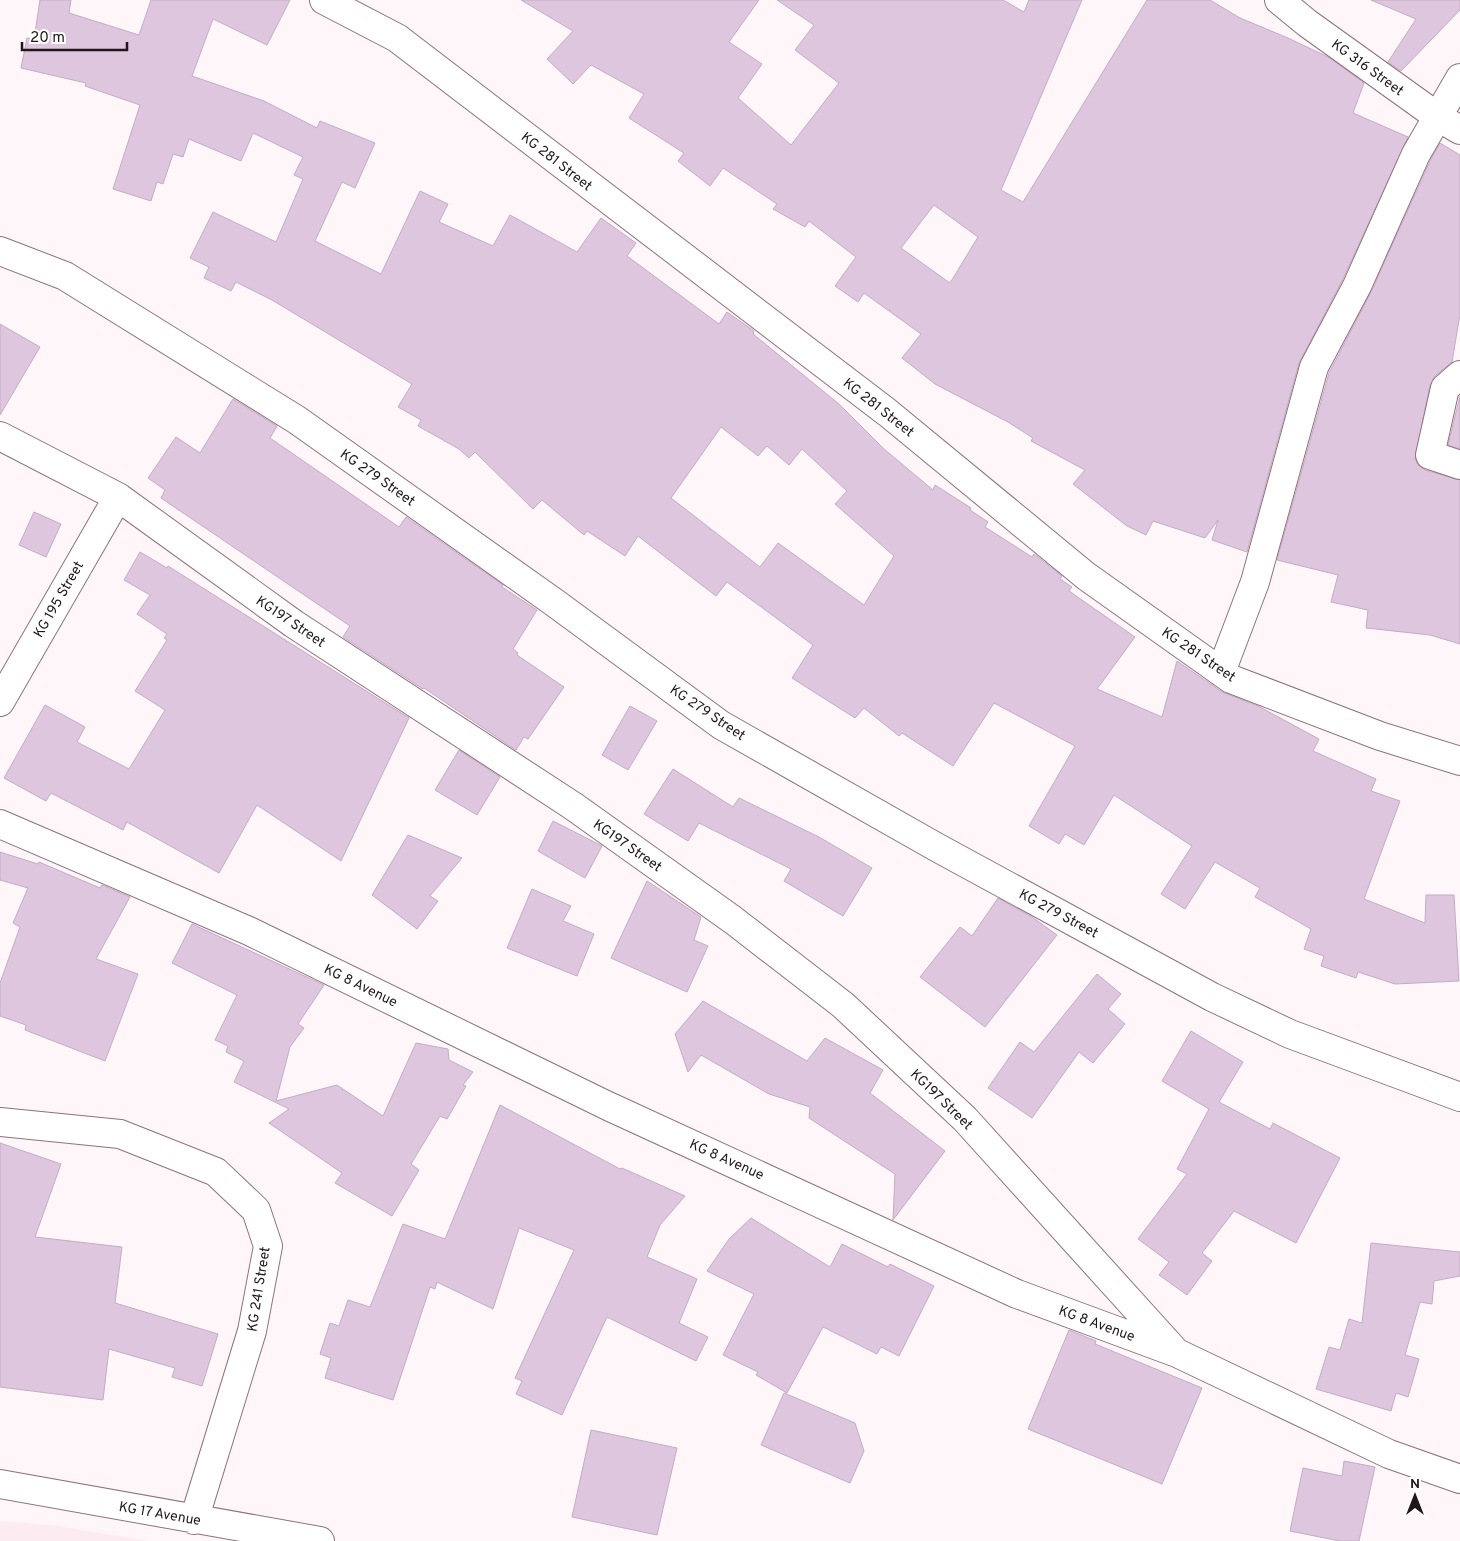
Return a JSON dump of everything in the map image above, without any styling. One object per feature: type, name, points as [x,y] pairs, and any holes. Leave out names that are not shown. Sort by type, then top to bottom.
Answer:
[{"type":"street","name":"KG 281 Street","points":[[324,0],[397,38],[888,413],[1086,576],[1231,679],[1380,736],[1460,760]]},
{"type":"street","name":"KG 316 Street","points":[[1279,0],[1307,23],[1449,124]]},
{"type":"street","points":[[1221,672],[1255,582],[1314,367],[1357,286],[1416,154],[1449,124],[1460,78]]},
{"type":"street","name":"KG 279 Street","points":[[0,251],[65,276],[297,420],[555,603],[721,725],[938,848],[1212,997],[1290,1034],[1460,1097]]},
{"type":"street","points":[[1460,375],[1445,388],[1430,455],[1460,465]]},
{"type":"street","name":"KG197 Street","points":[[0,436],[118,497],[294,624],[573,806],[733,920],[843,1005],[965,1119],[1177,1353]]},
{"type":"street","name":"KG 195 Street","points":[[0,702],[7,671],[118,497]]},
{"type":"street","name":"KG 8 Avenue","points":[[0,824],[249,931],[608,1106],[1008,1290],[1177,1353],[1389,1454],[1460,1479]]},
{"type":"street","name":"KG 241 Street","points":[[0,1122],[120,1134],[216,1172],[256,1210],[268,1246],[252,1331],[194,1520]]},
{"type":"street","name":"KG 17 Avenue","points":[[0,1484],[320,1541]]},
{"type":"shaded area","points":[[0,1521],[53,1525],[148,1541],[0,1541]]},
{"type":"building","points":[[40,0],[71,0],[69,13],[139,35],[151,0],[290,0],[267,45],[213,19],[192,76],[264,101],[317,128],[320,121],[375,143],[355,188],[342,182],[315,241],[381,274],[420,191],[448,204],[439,222],[493,246],[510,215],[577,252],[601,218],[636,243],[627,256],[719,324],[727,312],[754,331],[753,334],[839,404],[884,449],[933,490],[935,485],[971,508],[970,510],[988,522],[985,527],[1032,557],[1034,554],[1062,576],[1060,579],[1072,587],[1069,591],[1135,637],[1097,689],[1162,717],[1177,661],[1222,692],[1258,706],[1319,739],[1313,751],[1376,779],[1371,791],[1400,801],[1364,899],[1425,923],[1426,895],[1454,895],[1459,981],[1395,984],[1358,972],[1356,978],[1321,966],[1324,956],[1304,949],[1311,929],[1255,897],[1260,888],[1215,862],[1185,909],[1161,894],[1192,846],[1114,795],[1084,845],[1065,834],[1059,844],[1029,826],[1075,746],[994,703],[953,766],[902,733],[899,736],[864,708],[855,718],[792,678],[813,645],[727,582],[716,596],[638,536],[625,556],[587,531],[584,535],[542,500],[533,509],[475,452],[469,458],[459,449],[418,426],[421,420],[398,407],[412,384],[272,300],[236,282],[231,291],[204,278],[209,267],[190,258],[213,212],[276,242],[303,179],[294,175],[303,157],[253,133],[241,161],[189,139],[183,157],[173,154],[163,184],[157,182],[151,201],[113,189],[140,105],[85,86],[86,83],[21,68],[27,38],[34,39]],"holes":[[[721,427],[758,456],[767,446],[789,465],[802,449],[847,491],[835,504],[894,556],[864,605],[778,543],[760,567],[671,498]]]},
{"type":"building","points":[[521,0],[759,0],[729,42],[762,64],[738,98],[791,145],[839,83],[795,50],[814,25],[777,0],[1003,0],[1024,12],[1029,0],[1082,0],[1001,190],[1023,202],[1147,0],[1210,0],[1240,18],[1330,58],[1364,83],[1353,113],[1408,137],[1343,279],[1299,363],[1247,552],[1212,540],[1218,520],[1205,538],[1153,521],[1146,535],[1127,526],[1073,484],[1085,470],[1031,441],[1033,438],[1008,422],[935,384],[902,358],[921,334],[864,293],[858,302],[835,286],[856,257],[809,221],[805,227],[773,209],[777,204],[723,168],[710,186],[678,161],[684,153],[629,118],[644,94],[591,65],[573,84],[547,59],[573,31]],"holes":[[[934,205],[978,237],[950,283],[901,248]]]},
{"type":"building","points":[[1371,0],[1460,0],[1460,10],[1401,71],[1388,62],[1416,19]]},
{"type":"building","points":[[1440,143],[1460,155],[1460,314],[1452,362],[1435,376],[1430,385],[1415,459],[1418,465],[1425,470],[1460,480],[1460,644],[1430,635],[1366,628],[1368,610],[1331,602],[1338,575],[1277,560],[1329,373],[1371,292],[1430,161]]},
{"type":"building","points":[[0,324],[40,347],[0,415]]},
{"type":"building","points":[[1460,396],[1460,449],[1448,445]]},
{"type":"building","points":[[233,399],[277,426],[270,438],[399,527],[406,517],[503,585],[502,587],[537,610],[513,649],[518,653],[517,655],[564,687],[528,739],[524,737],[516,750],[424,688],[343,637],[350,626],[161,498],[165,490],[148,478],[176,437],[200,453]]},
{"type":"building","points":[[34,512],[61,524],[46,557],[19,545]]},
{"type":"building","points":[[140,552],[167,568],[168,566],[409,718],[341,861],[257,805],[219,873],[127,822],[123,830],[51,793],[46,801],[4,778],[45,705],[85,727],[77,742],[129,769],[165,710],[135,691],[167,640],[164,638],[167,634],[137,614],[150,595],[124,580]]},
{"type":"building","points":[[630,706],[657,721],[628,770],[602,755]]},
{"type":"building","points":[[459,750],[500,777],[477,815],[435,790]]},
{"type":"building","points":[[673,769],[733,807],[739,798],[819,837],[872,868],[843,916],[784,881],[791,869],[699,823],[688,841],[644,814]]},
{"type":"building","points":[[553,821],[602,846],[585,878],[538,851]]},
{"type":"building","points":[[408,835],[462,858],[430,896],[438,901],[417,929],[372,895]]},
{"type":"building","points":[[0,852],[38,864],[39,862],[100,888],[102,885],[130,897],[96,959],[138,974],[105,1061],[25,1030],[26,1025],[0,1016],[0,983],[20,927],[13,923],[28,888],[0,880]]},
{"type":"building","points":[[647,881],[701,917],[694,940],[708,946],[687,992],[611,958]]},
{"type":"building","points":[[532,889],[571,906],[563,921],[594,934],[577,976],[507,948]]},
{"type":"building","points":[[998,898],[1032,917],[1057,935],[985,1027],[920,977],[960,927],[972,936]]},
{"type":"building","points":[[192,924],[324,985],[298,1024],[304,1028],[290,1047],[276,1101],[337,1085],[383,1116],[416,1043],[448,1049],[449,1060],[473,1072],[463,1085],[466,1086],[447,1119],[440,1116],[411,1164],[419,1170],[392,1216],[335,1183],[342,1173],[269,1123],[289,1109],[234,1082],[244,1061],[226,1052],[228,1046],[215,1040],[237,995],[172,963]]},
{"type":"building","points":[[1097,974],[1121,994],[1108,1009],[1125,1024],[1093,1063],[1079,1052],[1032,1118],[988,1088],[1020,1042],[1034,1052]]},
{"type":"building","points":[[703,1001],[807,1061],[825,1038],[883,1070],[870,1093],[945,1151],[893,1220],[895,1174],[809,1118],[810,1107],[769,1094],[701,1055],[688,1072],[675,1034]]},
{"type":"building","points":[[1191,1031],[1243,1062],[1219,1102],[1270,1129],[1273,1123],[1340,1158],[1296,1243],[1234,1211],[1202,1253],[1212,1261],[1187,1295],[1159,1275],[1169,1262],[1138,1239],[1187,1174],[1177,1169],[1209,1109],[1162,1081]]},
{"type":"building","points":[[500,1105],[620,1169],[622,1168],[685,1196],[660,1225],[647,1257],[697,1279],[679,1323],[708,1337],[696,1361],[607,1317],[562,1415],[516,1394],[522,1381],[515,1378],[574,1250],[519,1228],[493,1309],[437,1282],[435,1289],[430,1287],[393,1400],[325,1378],[331,1358],[320,1354],[330,1323],[339,1326],[348,1300],[370,1307],[403,1224],[445,1239]]},
{"type":"building","points":[[0,1143],[61,1164],[35,1237],[122,1247],[115,1303],[218,1334],[202,1386],[172,1377],[175,1368],[109,1349],[103,1400],[0,1387]]},
{"type":"building","points":[[751,1218],[830,1267],[842,1244],[888,1267],[890,1264],[934,1286],[899,1356],[881,1347],[877,1354],[823,1327],[787,1393],[756,1375],[758,1372],[723,1355],[754,1294],[707,1271],[729,1239]]},
{"type":"building","points":[[1371,1243],[1460,1252],[1460,1276],[1434,1281],[1432,1304],[1420,1302],[1405,1355],[1419,1359],[1408,1397],[1396,1393],[1391,1411],[1316,1389],[1329,1347],[1340,1350],[1349,1319],[1362,1323]]},
{"type":"building","points":[[1069,1330],[1096,1341],[1095,1344],[1202,1388],[1162,1484],[1028,1429]]},
{"type":"building","points":[[784,1393],[855,1423],[864,1451],[850,1483],[761,1445]]},
{"type":"building","points":[[591,1430],[677,1448],[657,1535],[572,1517]]},
{"type":"building","points":[[1344,1461],[1375,1467],[1359,1541],[1340,1541],[1290,1531],[1303,1468],[1342,1476]]}]
